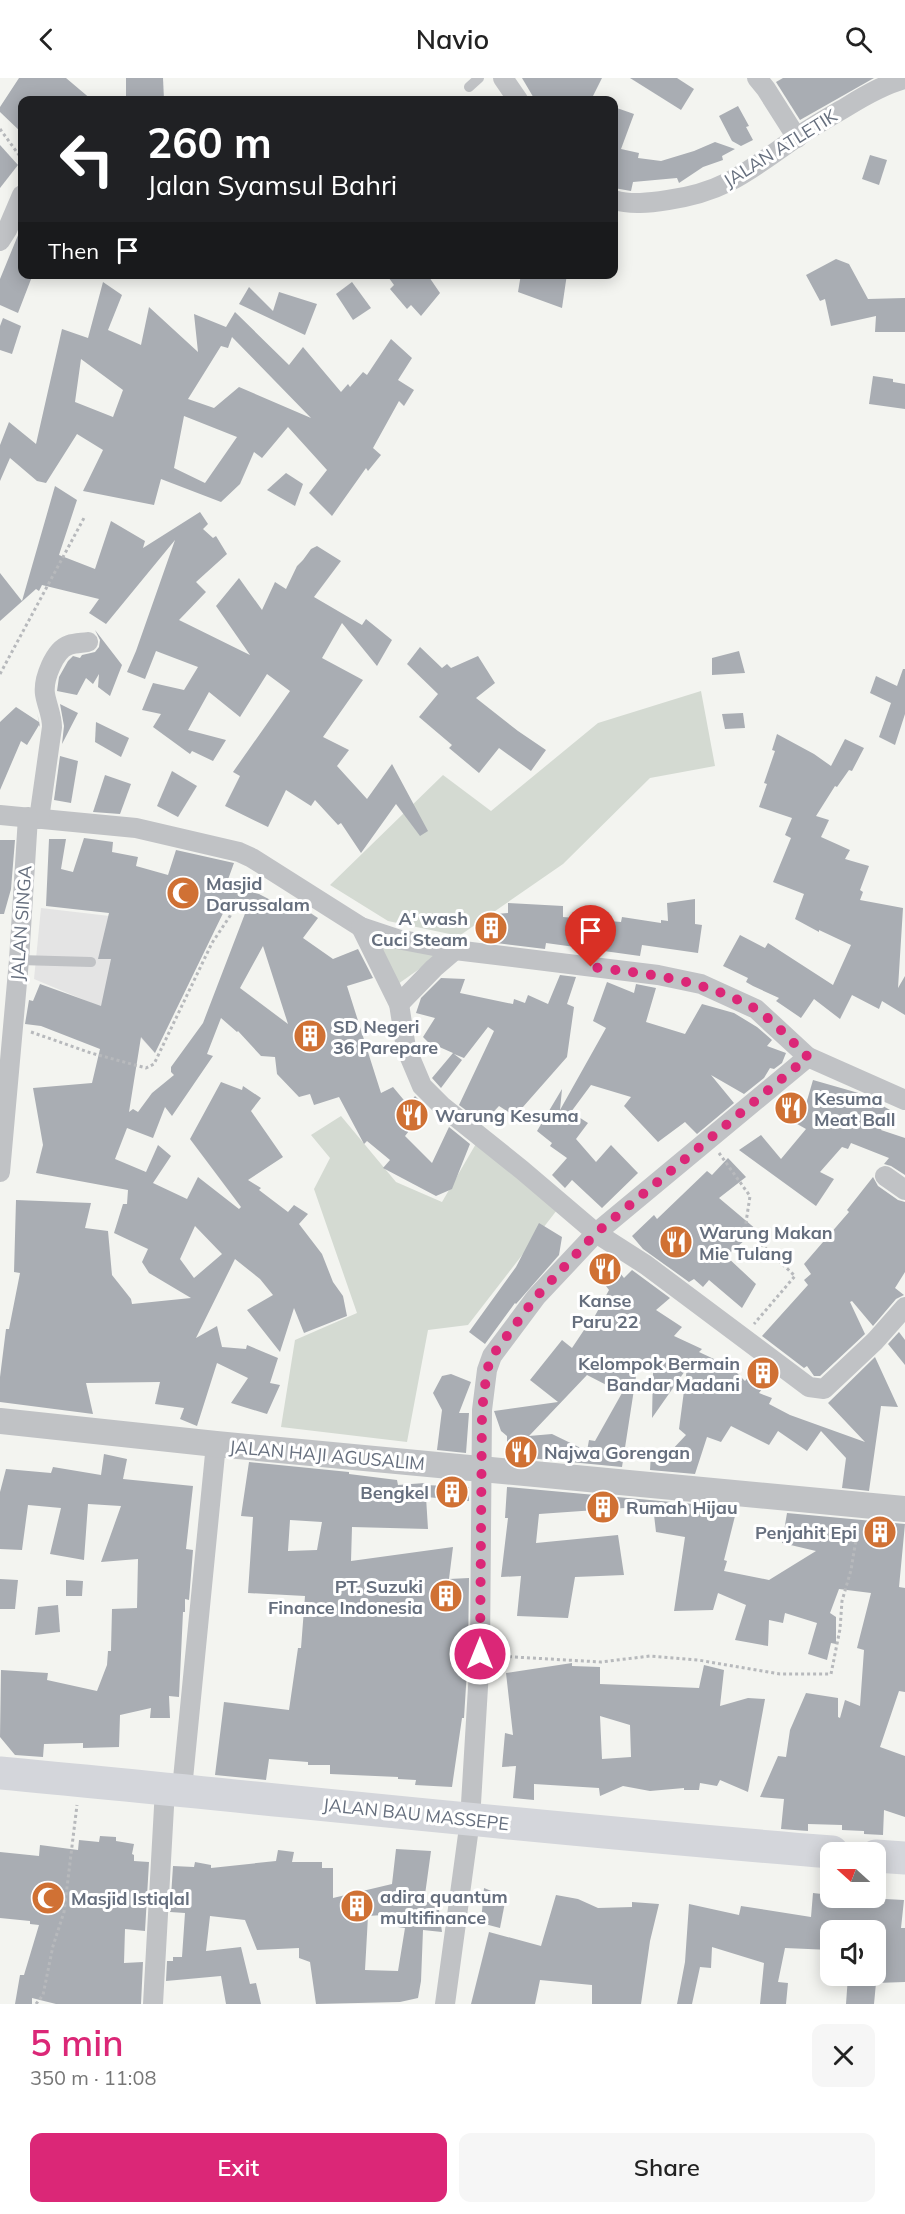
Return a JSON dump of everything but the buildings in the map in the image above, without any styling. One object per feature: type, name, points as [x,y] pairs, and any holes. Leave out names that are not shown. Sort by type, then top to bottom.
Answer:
[{"type":"highway","name":"JALAN BAU MASSEPE","points":[[0,1773],[471,1820],[820,1851]]},
{"type":"highway","points":[[886,1857],[905,1858]]},
{"type":"street","points":[[503,78],[515,96]]},
{"type":"street","points":[[757,78],[797,138]]},
{"type":"street","name":"JALAN ATLETIK","points":[[618,201],[635,204],[693,197],[745,175],[797,138],[866,95],[905,79]]},
{"type":"street","points":[[0,241],[18,204]]},
{"type":"street","name":"JALAN SINGA","points":[[0,1172],[4,1087],[34,818],[52,727],[52,717],[45,693],[48,676],[62,649],[70,644],[88,642]]},
{"type":"street","points":[[0,815],[136,828],[219,847],[252,858],[361,927],[398,939],[455,950],[658,975],[701,984],[756,1009],[808,1057],[905,1100]]},
{"type":"street","points":[[361,927],[399,1004],[406,1048],[422,1086],[442,1106],[596,1233],[646,1265],[809,1387],[824,1389],[875,1341],[905,1307]]},
{"type":"street","points":[[399,1004],[455,950]]},
{"type":"street","points":[[445,2004],[471,1820],[480,1654],[482,1410],[487,1370],[492,1356],[536,1297],[596,1233],[808,1057]]},
{"type":"street","points":[[885,1176],[905,1190]]},
{"type":"street","name":"JALAN HAJI AGUSALIM","points":[[0,1421],[216,1444],[905,1509]]},
{"type":"street","points":[[153,2004],[174,1789],[216,1444]]},
{"type":"lane","points":[[469,87],[479,78]]},
{"type":"lane","points":[[19,960],[91,962]]},
{"type":"path","points":[[0,129],[18,154]]},
{"type":"path","points":[[0,674],[84,518]]},
{"type":"path","points":[[12,1027],[146,1068],[154,1064],[212,943],[230,916],[252,858]]},
{"type":"path","points":[[709,1139],[750,1196],[745,1229],[795,1276],[743,1336]]},
{"type":"path","points":[[480,1654],[601,1662],[650,1656],[698,1660],[780,1674],[831,1674],[840,1629],[842,1601],[851,1570],[861,1504]]},
{"type":"path","points":[[36,2004],[43,1995],[53,1946],[64,1912],[80,1781]]},
{"type":"shaded area","points":[[701,691],[715,766],[650,778],[563,864],[459,936],[388,921],[330,885],[443,775],[491,811],[598,723]]},
{"type":"shaded area","points":[[41,908],[118,917],[213,933],[155,1053],[138,1035],[108,1010],[34,979]]},
{"type":"shaded area","points":[[373,936],[442,953],[398,984]]},
{"type":"shaded area","points":[[341,1116],[396,1182],[442,1202],[477,1142],[557,1210],[468,1325],[428,1330],[407,1442],[281,1427],[295,1340],[357,1313],[314,1189],[330,1158],[311,1135]]},
{"type":"place","name":"Masjid Darussalam","points":[[183,893]]},
{"type":"place","name":"A' wash Cuci Steam","points":[[491,928]]},
{"type":"place","name":"SD Negeri 36 Parepare","points":[[310,1036]]},
{"type":"place","name":"Kesuma Meat Ball","points":[[791,1108]]},
{"type":"place","name":"Warung Kesuma","points":[[412,1115]]},
{"type":"place","name":"Warung Makan Mie Tulang","points":[[676,1242]]},
{"type":"place","name":"Kanse Paru 22","points":[[605,1269]]},
{"type":"place","name":"Kelompok Bermain Bandar Madani","points":[[763,1373]]},
{"type":"place","name":"Najwa Gorengan","points":[[521,1452]]},
{"type":"place","name":"Bengkel","points":[[452,1492]]},
{"type":"place","name":"Rumah Hijau","points":[[603,1507]]},
{"type":"place","name":"Penjahit Epi","points":[[880,1532]]},
{"type":"place","name":"PT. Suzuki Finance Indonesia","points":[[446,1596]]},
{"type":"place","name":"Masjid Istiqlal","points":[[48,1898]]},
{"type":"place","name":"adira quantum multifinance","points":[[357,1906]]},
{"type":"route","points":[[480,1654],[482,1410],[487,1370],[492,1356],[536,1297],[596,1233],[808,1057],[756,1009],[701,984],[658,975],[591,967]]}]
